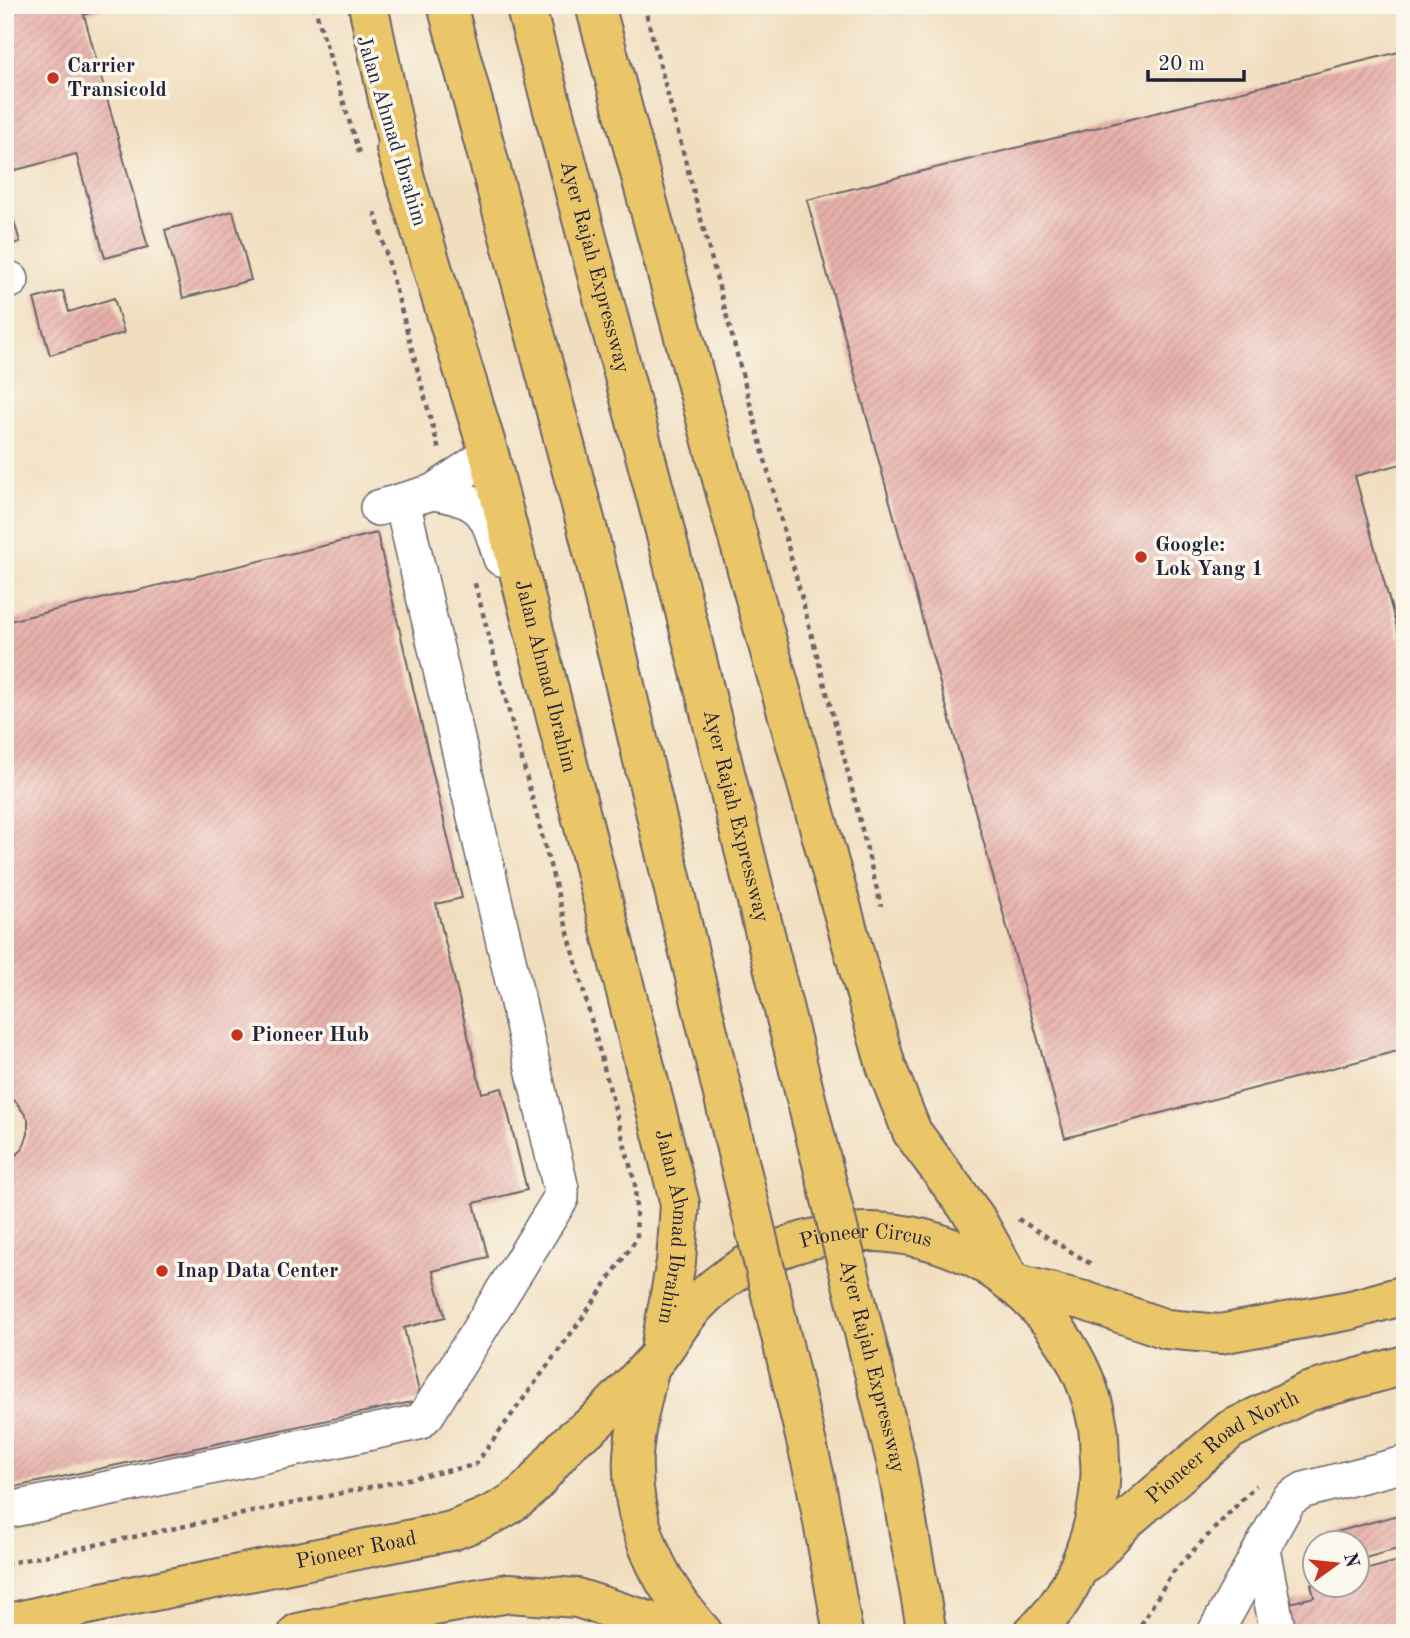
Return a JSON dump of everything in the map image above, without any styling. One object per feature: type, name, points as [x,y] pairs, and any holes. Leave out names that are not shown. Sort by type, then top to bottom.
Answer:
[{"type":"main road","name":"Jalan Ahmad Ibrahim","points":[[351,5],[489,454],[680,1204],[676,1262],[654,1361]]},
{"type":"main road","points":[[368,5],[405,179]]},
{"type":"main road","points":[[447,5],[588,531],[815,1478],[843,1633]]},
{"type":"main road","name":"Ayer Rajah Expressway","points":[[525,5],[662,519],[896,1461],[927,1633]]},
{"type":"main road","points":[[595,5],[736,530],[886,1066],[912,1132],[975,1217],[1012,1281],[1085,1301],[1166,1329],[1220,1334],[1351,1310],[1405,1295]]},
{"type":"main road","name":"Pioneer Circus","points":[[703,1633],[679,1606],[653,1561],[637,1510],[633,1457],[640,1405],[654,1361],[688,1313],[726,1278],[769,1252],[818,1236],[869,1231],[919,1237],[968,1254],[1012,1281],[1051,1320],[1080,1369],[1097,1422],[1101,1479],[1092,1534],[1070,1584],[1033,1633]]},
{"type":"main road","name":"Pioneer Road","points":[[5,1624],[451,1531],[493,1516],[529,1489],[570,1442],[593,1424],[654,1361]]},
{"type":"main road","name":"Pioneer Road North","points":[[1070,1584],[1124,1522],[1230,1430],[1307,1392],[1405,1365]]},
{"type":"main road","points":[[1057,1633],[1070,1584]]},
{"type":"main road","points":[[298,1633],[371,1616],[509,1593],[577,1598],[687,1633]]},
{"type":"main road","points":[[371,1616],[444,1633]]},
{"type":"lane","points":[[415,496],[489,454]]},
{"type":"lane","points":[[415,496],[467,499],[483,511],[492,528],[503,564],[526,598]]},
{"type":"lane","points":[[5,1511],[419,1422],[428,1414],[561,1198],[415,496]]},
{"type":"lane","points":[[1215,1633],[1289,1499],[1296,1494],[1405,1464]]},
{"type":"lane","points":[[1262,1549],[1278,1633]]},
{"type":"path","points":[[314,5],[360,156]]},
{"type":"path","points":[[644,5],[841,744],[881,906]]},
{"type":"path","points":[[374,207],[414,362],[415,496]]},
{"type":"path","points":[[5,1564],[475,1465],[637,1238],[635,1184],[473,576]]},
{"type":"path","points":[[1012,1215],[1100,1270]]},
{"type":"building","name":"Carrier Transicold","points":[[5,5],[114,5],[84,15],[148,247],[105,258],[76,154],[5,173]]},
{"type":"building","name":"Google: Lok Yang 1","points":[[1399,52],[1405,74],[1405,463],[1355,476],[1400,639],[1405,637],[1405,1049],[1065,1138],[807,200]]},
{"type":"building","points":[[5,190],[20,242],[5,246]]},
{"type":"building","points":[[233,211],[251,280],[183,298],[165,230]]},
{"type":"building","points":[[63,291],[69,312],[114,298],[124,333],[50,355],[34,299]]},
{"type":"building","name":"Pioneer Hub","points":[[377,533],[462,898],[436,904],[482,1093],[502,1088],[527,1190],[474,1203],[488,1257],[433,1271],[445,1317],[404,1328],[421,1400],[5,1489],[5,1164],[22,1150],[28,1134],[28,1119],[16,1102],[5,1095],[5,982],[8,981],[5,972],[5,622]]},
{"type":"building","points":[[1405,1513],[1405,1547],[1372,1556],[1372,1530],[1343,1530]]},
{"type":"building","points":[[1405,1559],[1405,1633],[1288,1633],[1281,1605],[1302,1600],[1372,1600],[1372,1568]]},
{"type":"place","name":"Carrier Transicold","points":[[53,78]]},
{"type":"place","name":"Google: Lok Yang 1","points":[[1141,557]]},
{"type":"place","name":"Pioneer Hub","points":[[237,1035]]},
{"type":"place","name":"Inap Data Center","points":[[162,1271]]}]
